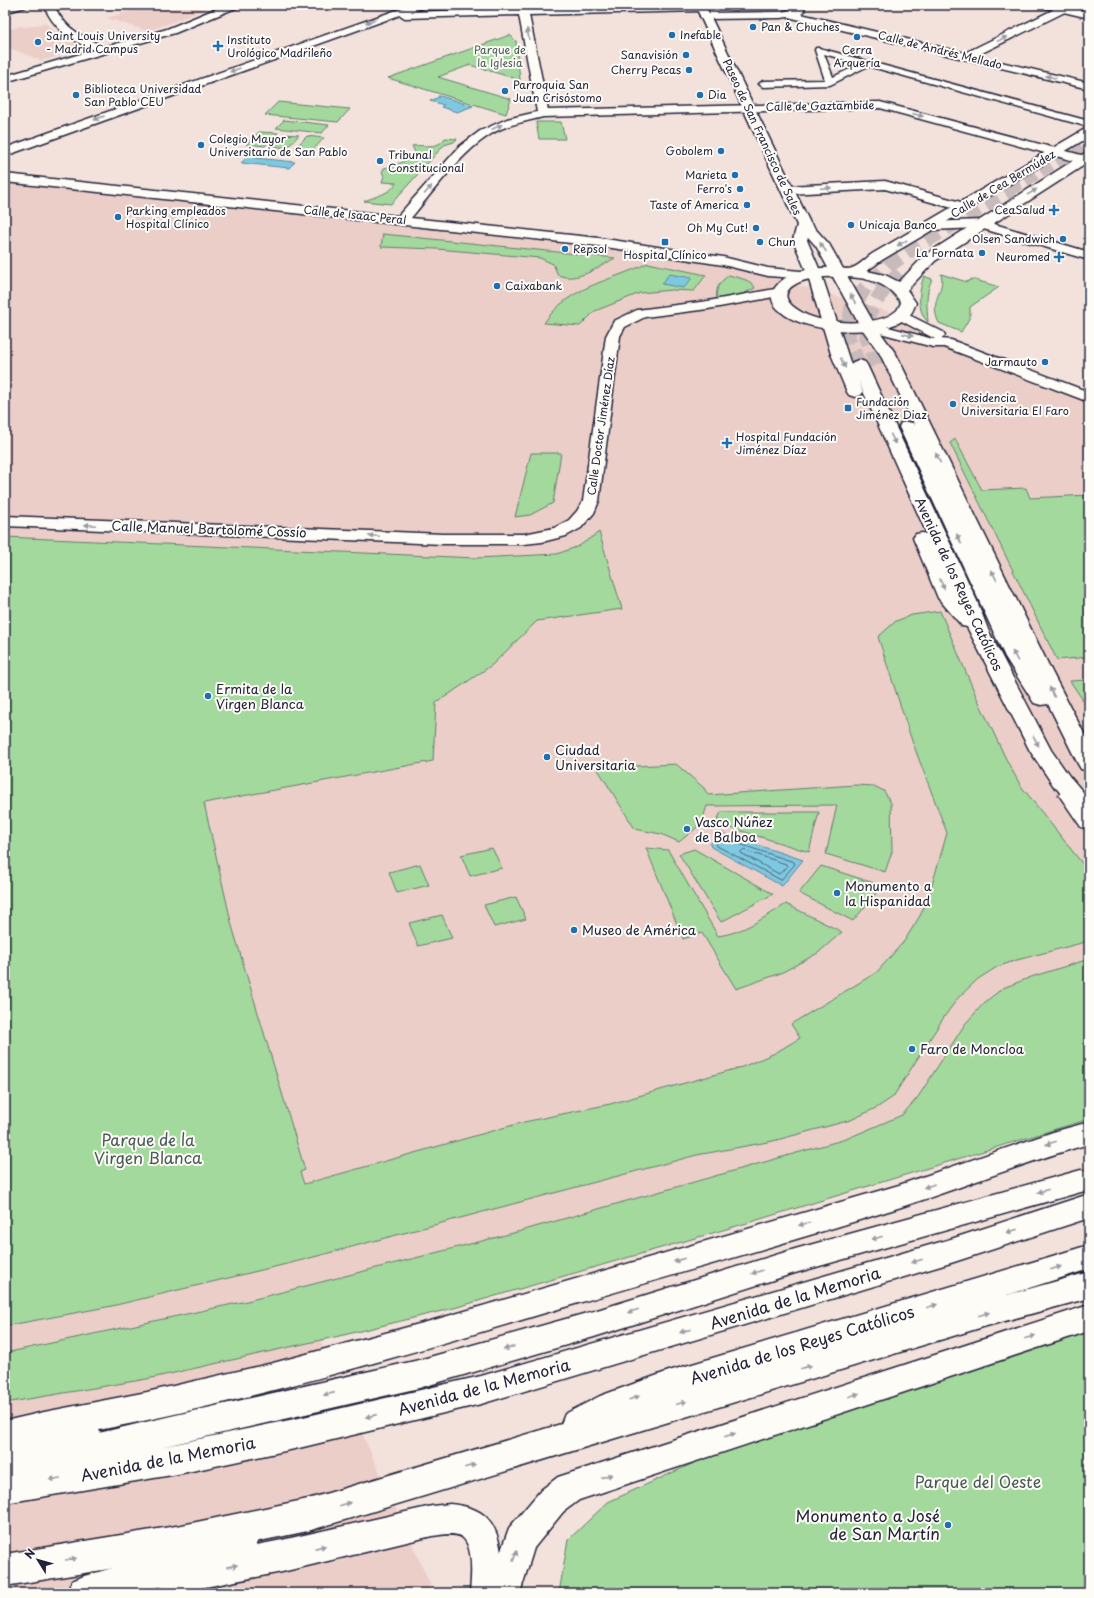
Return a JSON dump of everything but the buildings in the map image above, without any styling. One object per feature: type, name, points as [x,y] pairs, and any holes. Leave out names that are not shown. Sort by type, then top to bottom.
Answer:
[{"type":"main road","points":[[1046,5],[1067,7],[1089,15]]},
{"type":"main road","name":"Paseo de San Francisco de Sales","points":[[703,10],[804,225],[822,244],[838,272]]},
{"type":"main road","name":"Calle de Cea Bermúdez","points":[[855,273],[930,226],[1089,132]]},
{"type":"main road","name":"Calle de Cea Bermúdez","points":[[900,290],[930,258],[981,224],[1087,159]]},
{"type":"main road","name":"Paseo de San Francisco de Sales","points":[[804,225],[800,240],[810,274]]},
{"type":"main road","points":[[838,272],[869,326],[888,354],[1042,672],[1089,764]]},
{"type":"main road","points":[[838,272],[855,273],[881,279],[900,290],[904,294],[907,302],[907,307],[901,315],[888,322],[869,326],[831,326],[806,320],[795,315],[785,307],[779,299],[781,290],[790,281],[810,274],[838,272]]},
{"type":"main road","points":[[810,274],[831,326],[839,354],[948,598],[979,632]]},
{"type":"main road","name":"Avenida de los Reyes Católicos","points":[[1089,772],[1070,748],[1015,657],[868,365],[979,632],[1041,751],[1063,784],[1089,813]]},
{"type":"main road","points":[[1063,784],[1089,822]]},
{"type":"main road","points":[[5,1436],[147,1406],[273,1377],[434,1333],[899,1196],[1052,1143],[1089,1133]]},
{"type":"main road","name":"Avenida de la Memoria","points":[[5,1488],[178,1459],[299,1433],[481,1390],[954,1250],[1085,1193]]},
{"type":"main road","name":"Avenida de la Memoria","points":[[5,1470],[171,1430],[419,1374],[594,1324],[795,1261],[1085,1193]]},
{"type":"main road","name":"Avenida de los Reyes Católicos","points":[[523,1450],[612,1406],[670,1385],[1089,1258]]},
{"type":"main road","points":[[84,1593],[138,1578],[308,1516],[523,1450],[983,1314],[1089,1285]]},
{"type":"main road","points":[[503,1593],[521,1539],[552,1501],[570,1488],[1089,1318]]},
{"type":"main road","name":"Avenida de la Memoria","points":[[5,1448],[171,1430]]},
{"type":"main road","points":[[5,1570],[182,1541],[308,1516]]},
{"type":"street","points":[[5,10],[21,5]]},
{"type":"street","points":[[49,5],[57,23],[71,35],[104,50]]},
{"type":"street","points":[[5,79],[171,31],[234,5]]},
{"type":"street","points":[[391,16],[421,5]]},
{"type":"street","points":[[425,5],[419,8],[420,10],[445,13]]},
{"type":"street","points":[[790,14],[799,11],[799,5]]},
{"type":"street","points":[[199,7],[217,12]]},
{"type":"street","points":[[967,56],[1067,7]]},
{"type":"street","name":"Calle de Andrés Mellado","points":[[445,13],[703,10],[790,14],[1089,86]]},
{"type":"street","points":[[523,12],[543,114]]},
{"type":"street","points":[[5,152],[381,18],[391,16],[445,13]]},
{"type":"street","points":[[830,82],[819,50],[1089,124]]},
{"type":"street","points":[[763,84],[830,82],[868,63]]},
{"type":"street","name":"Calle de Gaztambide","points":[[402,220],[464,149],[481,136],[511,120],[543,114],[880,105],[1087,159]]},
{"type":"street","name":"Calle de Isaac Peral","points":[[5,178],[599,242],[723,261],[768,272],[810,274]]},
{"type":"street","points":[[787,190],[885,185],[963,207]]},
{"type":"street","points":[[930,226],[981,224],[1089,256]]},
{"type":"street","name":"Calle de Isaac Peral","points":[[705,259],[713,266],[756,277],[781,290]]},
{"type":"street","name":"Calle Doctor Jiménez Díaz","points":[[412,538],[542,537],[560,532],[575,524],[585,513],[591,501],[613,336],[619,324],[642,313],[708,305],[781,290]]},
{"type":"street","name":"Calle Doctor Jiménez Díaz","points":[[708,305],[785,307]]},
{"type":"street","points":[[901,315],[944,338],[946,343]]},
{"type":"street","points":[[869,326],[933,343],[946,343],[1089,397]]},
{"type":"street","name":"Calle Manuel Bartolomé Cossío","points":[[5,521],[412,538]]},
{"type":"street","points":[[138,1578],[185,1575],[282,1556],[432,1521],[455,1518],[466,1520],[473,1525],[481,1536],[486,1561],[486,1593]]},
{"type":"shaded area","name":"Saint Louis University - Madrid Campus","points":[[132,5],[214,5],[147,31],[107,18],[139,8]]},
{"type":"shaded area","name":"Saint Louis University - Madrid Campus","points":[[45,23],[56,33],[82,48],[42,61],[5,46],[5,31],[21,26],[26,27]]},
{"type":"shaded area","name":"Ciudad Universitaria","points":[[5,178],[672,252],[746,270],[901,315],[944,338],[946,343],[1089,397],[1089,1118],[311,1320],[430,1584],[428,1593],[5,1593]]},
{"type":"green space","name":"Parque de la Iglesia","points":[[510,35],[516,41],[520,80],[470,65],[438,77],[511,99],[506,114],[388,78]]},
{"type":"green space","points":[[278,102],[350,109],[338,122],[265,115]]},
{"type":"green space","points":[[284,120],[329,125],[322,133],[276,128]]},
{"type":"green space","points":[[536,122],[561,122],[565,139],[539,139]]},
{"type":"green space","points":[[259,132],[278,133],[265,146],[246,144]]},
{"type":"green space","points":[[283,134],[299,135],[287,148],[270,146]]},
{"type":"green space","points":[[307,136],[324,138],[313,150],[295,148]]},
{"type":"green space","points":[[445,138],[457,139],[454,142],[444,145],[391,204],[364,201],[382,194],[394,186],[396,183],[382,182],[384,176],[382,172],[384,168],[401,163],[412,155],[415,152],[412,146],[430,146],[442,142]]},
{"type":"green space","points":[[383,234],[615,258],[588,273],[580,276],[565,277],[558,275],[553,264],[540,258],[437,249],[381,247]]},
{"type":"green space","points":[[648,263],[706,275],[694,291],[671,290],[640,293],[595,311],[580,326],[544,323],[554,310],[578,292]]},
{"type":"green space","points":[[941,274],[967,282],[972,279],[999,287],[970,307],[970,317],[961,332],[939,323],[936,315],[935,308],[942,280]]},
{"type":"green space","points":[[729,275],[748,281],[755,288],[743,294],[717,299],[719,285]]},
{"type":"green space","points":[[924,276],[932,279],[927,295],[928,322],[924,317],[920,306],[920,294]]},
{"type":"green space","points":[[955,439],[982,490],[1026,488],[1030,498],[1089,495],[1089,657],[1057,660],[950,443]]},
{"type":"green space","points":[[531,453],[561,453],[553,503],[530,515],[515,517]]},
{"type":"green space","name":"Parque de la Virgen Blanca","points":[[599,532],[622,609],[537,621],[492,665],[436,703],[433,761],[204,803],[232,926],[305,1170],[300,1172],[304,1184],[524,1122],[610,1104],[742,1067],[775,1053],[800,1038],[791,1024],[877,972],[905,940],[921,914],[930,892],[947,833],[912,741],[878,637],[896,621],[912,615],[940,611],[977,698],[1008,763],[1021,786],[1089,872],[1089,941],[1017,960],[997,967],[978,979],[958,998],[944,1017],[893,1097],[878,1107],[851,1120],[773,1141],[697,1155],[295,1262],[112,1306],[5,1326],[5,537],[476,558],[557,554],[579,546]]},
{"type":"green space","points":[[1089,680],[1089,709],[1070,681]]},
{"type":"green space","points":[[676,764],[704,788],[708,795],[855,785],[874,786],[884,791],[891,803],[892,852],[885,872],[826,854],[837,805],[707,806],[701,824],[679,842],[661,834],[635,829],[597,768]]},
{"type":"green space","points":[[721,812],[819,812],[809,852],[716,823]]},
{"type":"green space","points":[[492,848],[502,868],[470,876],[461,855]]},
{"type":"green space","points":[[646,848],[668,850],[718,936],[736,932],[745,928],[786,904],[842,932],[818,953],[781,973],[736,989],[702,933],[683,939]]},
{"type":"green space","points":[[694,849],[773,894],[721,922],[679,854]]},
{"type":"green space","points":[[420,864],[429,885],[397,893],[389,872]]},
{"type":"green space","points":[[821,866],[880,885],[874,896],[853,921],[799,893]]},
{"type":"green space","points":[[516,897],[526,919],[494,927],[484,905]]},
{"type":"green space","points":[[442,915],[452,938],[418,946],[409,923]]},
{"type":"green space","points":[[1089,959],[1089,1119],[754,1221],[454,1308],[348,1334],[147,1379],[5,1403],[5,1353],[247,1301],[517,1232],[846,1139],[902,1115],[918,1097],[965,1024],[985,1002],[1003,988],[1034,976]]},
{"type":"green space","name":"Parque del Oeste","points":[[1089,1329],[1089,1593],[559,1593],[568,1540],[608,1502],[720,1451]]},
{"type":"water","points":[[438,96],[473,106],[457,112],[441,107],[444,105],[430,101],[439,97]]},
{"type":"water","points":[[247,157],[295,162],[289,168],[241,163]]},
{"type":"water","points":[[669,274],[692,278],[684,288],[662,284]]},
{"type":"water","points":[[719,834],[724,834],[803,860],[782,886],[711,847],[710,844]]},
{"type":"tunnel","points":[[1010,190],[1089,142]]},
{"type":"tunnel","points":[[859,365],[848,338],[851,310],[865,288],[889,265],[917,246],[1012,189]]},
{"type":"tunnel","points":[[877,365],[866,338],[869,313],[882,292],[900,273]]},
{"type":"place","name":"Pan & Chuches","points":[[753,27]]},
{"type":"place","name":"Inefable","points":[[672,35]]},
{"type":"place","name":"Cerra Arquería","points":[[857,37]]},
{"type":"place","name":"Saint Louis University - Madrid Campus","points":[[38,42]]},
{"type":"place","name":"Instituto Urológico Madrileño","points":[[218,46]]},
{"type":"place","name":"Sanavisión","points":[[686,55]]},
{"type":"place","name":"Cherry Pecas","points":[[689,70]]},
{"type":"place","name":"Parroquia San Juan Crisóstomo","points":[[505,91]]},
{"type":"place","name":"Biblioteca Universidad San Pablo CEU","points":[[76,95]]},
{"type":"place","name":"Dia","points":[[700,95]]},
{"type":"place","name":"Colegio Mayor Universitario de San Pablo","points":[[201,145]]},
{"type":"place","name":"Gobolem","points":[[721,151]]},
{"type":"place","name":"Tribunal Constitucional","points":[[380,161]]},
{"type":"place","name":"Marieta","points":[[735,175]]},
{"type":"place","name":"Ferro's","points":[[740,189]]},
{"type":"place","name":"Taste of America","points":[[747,205]]},
{"type":"place","name":"CeaSalud","points":[[1054,210]]},
{"type":"place","name":"Parking empleados Hospital Clínico","points":[[118,217]]},
{"type":"place","name":"Unicaja Banco","points":[[851,225]]},
{"type":"place","name":"Oh My Cut!","points":[[756,228]]},
{"type":"place","name":"Olsen Sandwich","points":[[1063,239]]},
{"type":"place","name":"Hospital Clínico","points":[[665,242]]},
{"type":"place","name":"Chun","points":[[760,242]]},
{"type":"place","name":"Repsol","points":[[565,249]]},
{"type":"place","name":"La Fornata","points":[[982,253]]},
{"type":"place","name":"Neuromed","points":[[1059,257]]},
{"type":"place","name":"Caixabank","points":[[497,286]]},
{"type":"place","name":"Jarmauto","points":[[1045,362]]},
{"type":"place","name":"Residencia Universitaria El Faro","points":[[953,404]]},
{"type":"place","name":"Fundación Jiménez Diaz","points":[[848,408]]},
{"type":"place","name":"Hospital Fundación Jiménez Díaz","points":[[727,443]]},
{"type":"place","name":"Ermita de la Virgen Blanca","points":[[208,696]]},
{"type":"place","name":"Ciudad Universitaria","points":[[547,757]]},
{"type":"place","name":"Vasco Núñez de Balboa","points":[[687,829]]},
{"type":"place","name":"Monumento a la Hispanidad","points":[[837,893]]},
{"type":"place","name":"Museo de América","points":[[574,930]]},
{"type":"place","name":"Faro de Moncloa","points":[[912,1049]]},
{"type":"place","name":"Monumento a José de San Martín","points":[[948,1525]]}]
